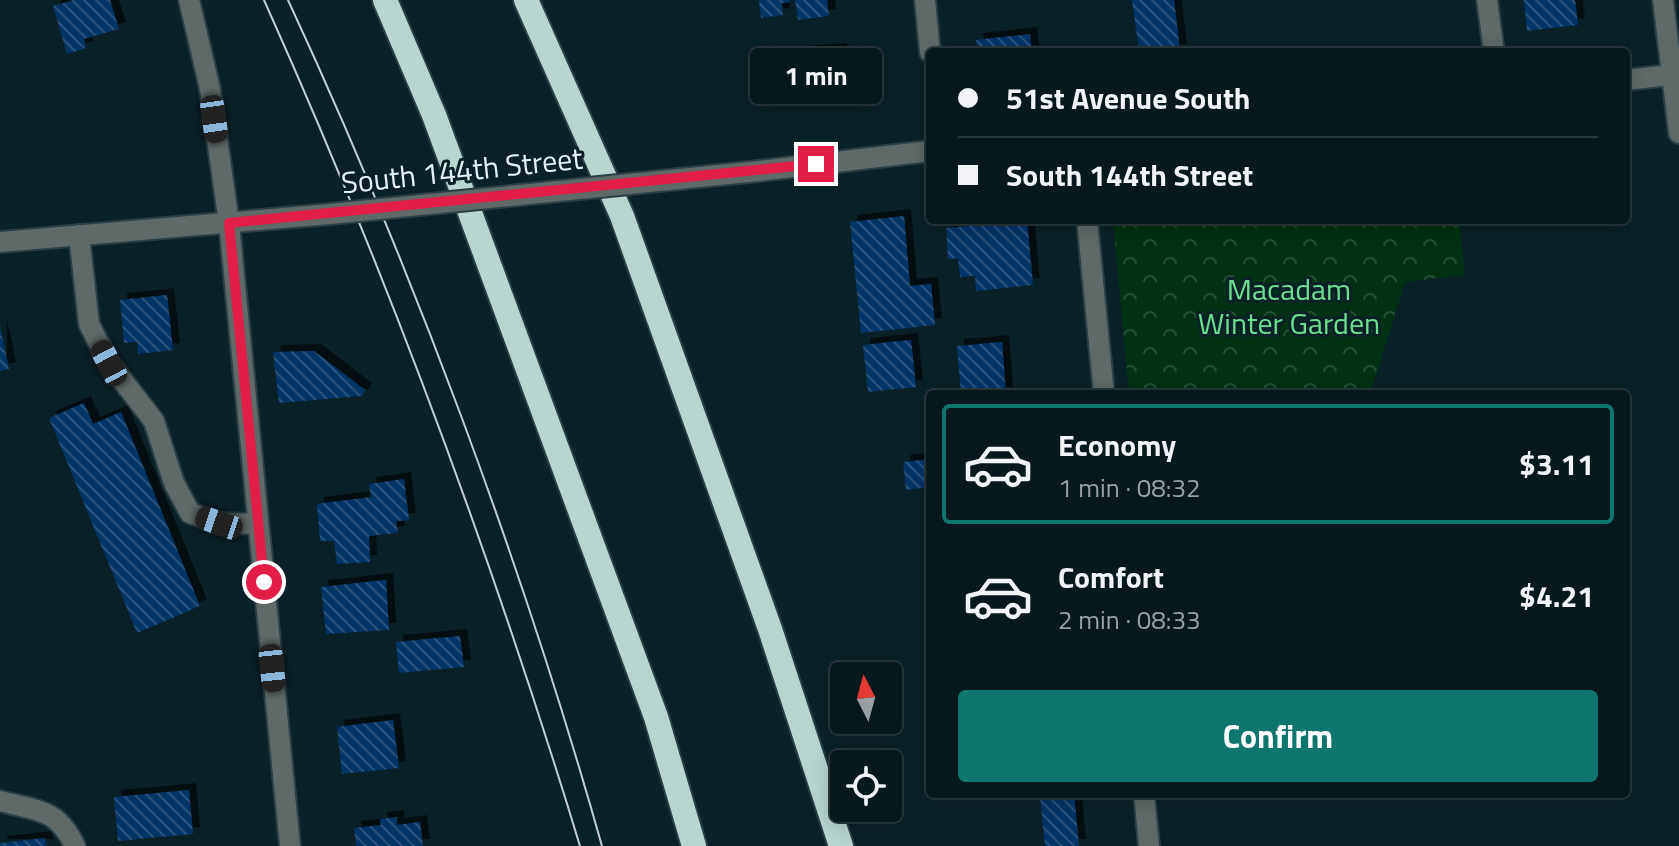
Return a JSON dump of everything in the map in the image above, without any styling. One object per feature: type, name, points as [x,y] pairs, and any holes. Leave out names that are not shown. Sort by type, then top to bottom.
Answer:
[{"type":"highway","points":[[385,0],[434,115],[656,717],[694,846]]},
{"type":"highway","points":[[401,0],[434,115]]},
{"type":"highway","points":[[526,0],[622,216],[770,629],[841,846]]},
{"type":"street","points":[[189,0],[210,89],[229,223],[290,846]]},
{"type":"street","points":[[925,0],[930,48]]},
{"type":"street","points":[[1487,0],[1493,48]]},
{"type":"street","points":[[1663,0],[1675,74],[1679,133]]},
{"type":"street","points":[[1630,80],[1675,74]]},
{"type":"street","name":"South 144th Street","points":[[0,242],[330,214],[926,151]]},
{"type":"street","points":[[1087,224],[1104,390]]},
{"type":"street","points":[[79,235],[89,324],[109,363],[154,421],[174,483],[190,513],[219,523],[258,524]]},
{"type":"street","points":[[1144,798],[1149,846]]},
{"type":"street","points":[[0,801],[51,814],[59,820],[75,846]]},
{"type":"green space","name":"Macadam Winter Garden","points":[[1113,224],[1459,224],[1465,275],[1405,282],[1371,390],[1129,390]]},
{"type":"building","points":[[74,0],[110,0],[119,29],[84,39],[86,48],[67,54],[53,6]]},
{"type":"building","points":[[759,0],[790,2],[782,3],[783,15],[761,18]]},
{"type":"building","points":[[795,0],[827,0],[829,16],[798,20]]},
{"type":"building","points":[[1132,0],[1174,0],[1180,48],[1138,48]]},
{"type":"building","points":[[1524,0],[1575,0],[1578,25],[1527,31]]},
{"type":"building","points":[[1030,34],[1032,48],[977,48],[976,40]]},
{"type":"building","points":[[840,50],[841,60],[852,59],[856,95],[770,103],[766,67],[799,64],[798,53]]},
{"type":"building","points":[[904,216],[910,286],[931,284],[935,325],[861,333],[850,222]]},
{"type":"building","points":[[1027,224],[1033,285],[976,291],[975,276],[960,277],[958,258],[948,259],[946,228]]},
{"type":"building","points":[[167,295],[173,350],[138,354],[137,342],[124,343],[120,300]]},
{"type":"building","points":[[0,326],[9,369],[0,371]]},
{"type":"building","points":[[911,340],[916,387],[868,392],[863,345]]},
{"type":"building","points":[[1002,342],[1006,390],[961,390],[957,346]]},
{"type":"building","points":[[314,351],[365,390],[362,396],[279,403],[273,352]]},
{"type":"building","points":[[84,403],[93,424],[121,412],[200,606],[137,633],[49,418]]},
{"type":"building","points":[[926,459],[926,488],[906,490],[903,462]]},
{"type":"building","points":[[404,479],[409,520],[396,521],[398,533],[369,536],[370,562],[337,564],[334,541],[320,541],[317,504],[371,497],[369,484]]},
{"type":"building","points":[[386,580],[389,630],[326,634],[321,587]]},
{"type":"building","points":[[460,636],[464,667],[399,673],[396,642]]},
{"type":"building","points":[[393,720],[399,768],[342,774],[337,727]]},
{"type":"building","points":[[189,790],[193,834],[118,841],[114,797]]},
{"type":"building","points":[[1040,798],[1074,798],[1079,846],[1045,846]]},
{"type":"building","points":[[397,817],[397,825],[420,822],[423,846],[356,846],[354,828],[381,825],[380,819]]},
{"type":"building","points":[[45,838],[46,846],[0,846],[0,843]]},
{"type":"tram line","points":[[264,0],[353,208],[436,418],[511,631],[580,846]]},
{"type":"tram line","points":[[288,0],[378,205],[462,417],[537,632],[602,846]]},
{"type":"route","points":[[264,582],[229,223],[816,164]]}]
